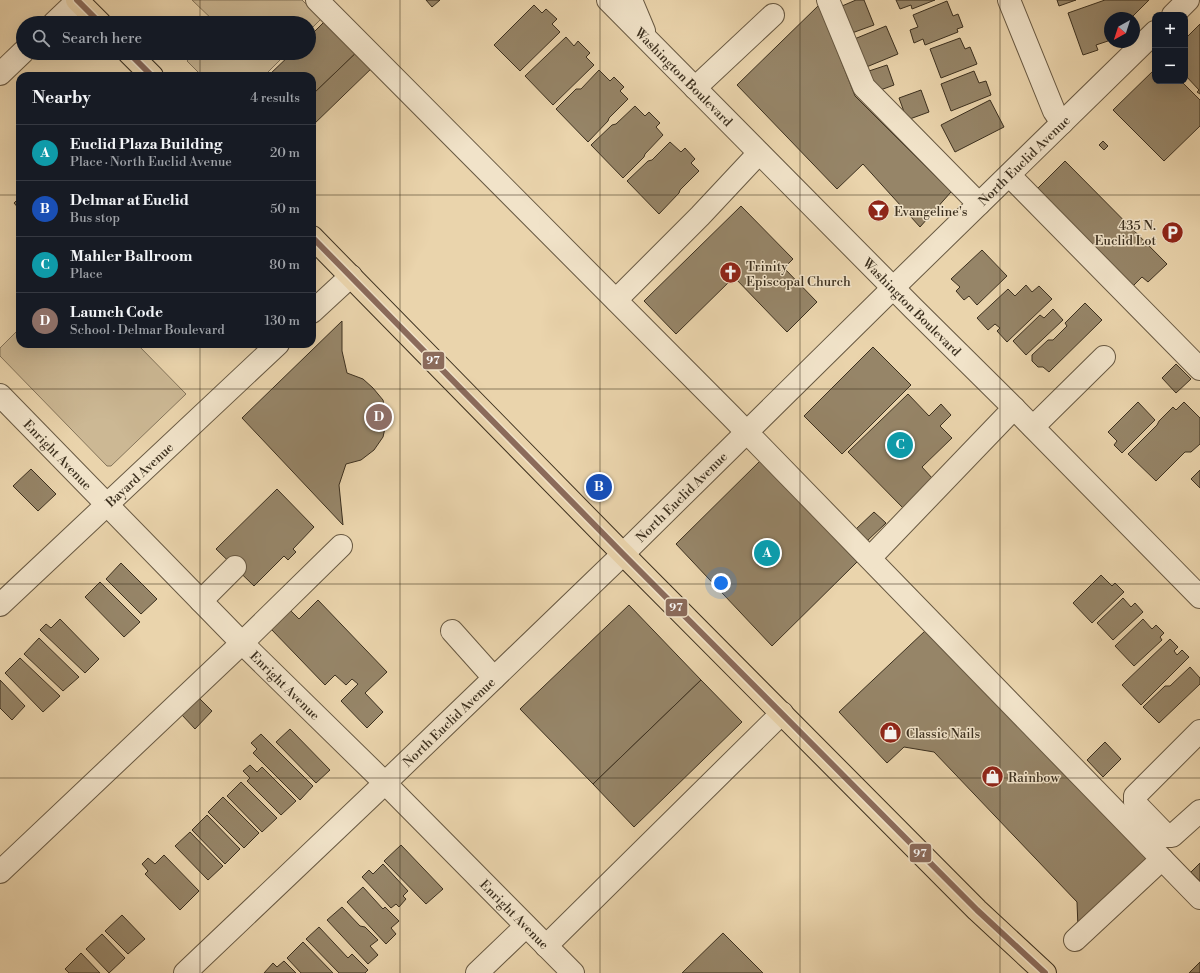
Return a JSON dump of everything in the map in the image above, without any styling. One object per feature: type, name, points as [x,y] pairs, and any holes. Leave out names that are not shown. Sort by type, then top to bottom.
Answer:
[{"type":"main road","points":[[77,0],[93,16]]},
{"type":"main road","points":[[136,60],[148,72]]},
{"type":"main road","points":[[316,241],[623,554],[988,921],[1045,973]]},
{"type":"street","points":[[61,16],[77,0]]},
{"type":"street","points":[[317,0],[747,432],[1200,898]]},
{"type":"street","name":"Washington Boulevard","points":[[608,0],[1200,597]]},
{"type":"street","points":[[631,0],[647,40]]},
{"type":"street","points":[[828,0],[864,87],[979,204]]},
{"type":"street","points":[[1009,0],[1054,111],[1062,123]]},
{"type":"street","points":[[1176,12],[1188,0]]},
{"type":"street","points":[[695,88],[773,16]]},
{"type":"street","name":"North Euclid Avenue","points":[[185,973],[623,554],[1152,35]]},
{"type":"street","points":[[0,74],[16,59]]},
{"type":"street","points":[[616,300],[700,216],[759,153]]},
{"type":"street","points":[[1009,175],[1200,369]]},
{"type":"street","points":[[316,308],[351,276]]},
{"type":"street","name":"Bayard Avenue","points":[[0,605],[274,348]]},
{"type":"street","points":[[1033,427],[1104,357]]},
{"type":"street","name":"Enright Avenue","points":[[0,395],[242,643],[385,783],[573,973]]},
{"type":"street","points":[[870,558],[1014,408]]},
{"type":"street","points":[[0,872],[242,643],[341,546]]},
{"type":"street","points":[[201,600],[235,567]]},
{"type":"street","points":[[452,631],[494,678]]},
{"type":"street","points":[[546,946],[782,713]]},
{"type":"street","points":[[1200,731],[1135,796],[1135,803],[1167,836],[1172,836],[1200,811]]},
{"type":"street","points":[[1075,940],[1162,859]]},
{"type":"street","points":[[477,973],[526,926]]},
{"type":"shaded area","points":[[192,0],[302,0],[321,19],[316,24],[316,16],[209,16]]},
{"type":"shaded area","points":[[280,60],[268,72],[198,72],[187,61]]},
{"type":"shaded area","points":[[16,332],[16,348],[141,348],[186,394],[111,466],[107,466],[0,356],[0,348]]},
{"type":"building","points":[[426,0],[440,0],[432,7]]},
{"type":"building","points":[[856,0],[864,0],[874,25],[852,33],[842,6]]},
{"type":"building","points":[[896,0],[935,0],[912,9],[911,5],[900,9]]},
{"type":"building","points":[[1057,0],[1076,0],[1059,6]]},
{"type":"building","points":[[1105,0],[1149,0],[1137,12],[1104,12],[1104,42],[1096,45],[1098,50],[1083,55],[1068,13]]},
{"type":"building","points":[[947,1],[953,16],[958,14],[963,27],[957,29],[958,32],[925,45],[923,39],[914,43],[910,30],[918,27],[913,15]]},
{"type":"building","points":[[534,5],[542,13],[546,9],[557,19],[552,24],[560,32],[520,71],[494,45]]},
{"type":"building","points":[[819,5],[855,96],[951,192],[920,227],[863,164],[837,189],[737,85]]},
{"type":"building","points":[[329,17],[360,49],[316,91],[316,72],[272,72],[285,60],[316,60],[316,30]]},
{"type":"building","points":[[1200,24],[1200,94],[1197,92],[1199,90],[1188,78],[1188,36]]},
{"type":"building","points":[[886,26],[898,54],[864,68],[852,40]]},
{"type":"building","points":[[566,37],[574,46],[578,41],[590,53],[586,57],[594,65],[553,105],[525,76]]},
{"type":"building","points":[[960,38],[965,49],[970,47],[977,64],[941,78],[930,49]]},
{"type":"building","points":[[360,49],[375,65],[316,122],[316,91]]},
{"type":"building","points":[[887,65],[894,85],[875,92],[866,72]]},
{"type":"building","points":[[599,70],[610,81],[614,77],[624,87],[620,91],[628,99],[588,142],[556,109],[576,89],[581,89]]},
{"type":"building","points":[[974,71],[979,83],[986,81],[991,95],[951,111],[941,84]]},
{"type":"building","points":[[1152,72],[1152,84],[1184,84],[1200,100],[1200,126],[1164,161],[1113,110]]},
{"type":"building","points":[[921,90],[929,112],[907,120],[899,98]]},
{"type":"building","points":[[990,100],[1004,127],[955,152],[941,125]]},
{"type":"building","points":[[635,106],[645,116],[649,112],[660,123],[656,127],[663,135],[623,178],[591,145]]},
{"type":"building","points":[[1103,141],[1108,146],[1104,150],[1099,145]]},
{"type":"building","points":[[670,142],[681,152],[685,148],[695,159],[691,163],[699,171],[659,214],[627,181],[648,161],[652,160]]},
{"type":"building","points":[[1065,161],[1167,264],[1148,282],[1142,277],[1131,288],[1035,191]]},
{"type":"building","name":"Trinity Episcopal Church","points":[[741,206],[793,259],[784,268],[817,302],[787,332],[734,277],[676,334],[644,301]]},
{"type":"building","points":[[982,250],[1007,276],[977,305],[969,296],[964,300],[956,291],[960,287],[951,279]]},
{"type":"building","points":[[1026,285],[1032,292],[1039,286],[1052,299],[1007,342],[997,331],[1000,328],[995,324],[988,330],[977,318],[1008,289],[1015,296]]},
{"type":"building","points":[[1085,303],[1102,320],[1049,372],[1043,367],[1038,367],[1032,361],[1032,355],[1048,340],[1053,340],[1067,326],[1065,323]]},
{"type":"building","points":[[1053,309],[1063,320],[1026,355],[1013,341],[1040,315],[1044,318]]},
{"type":"building","points":[[342,321],[342,351],[347,373],[363,379],[373,388],[383,400],[387,419],[383,437],[374,450],[361,460],[346,464],[339,485],[343,525],[242,418],[314,348],[316,348],[316,346]]},
{"type":"building","points":[[873,347],[911,385],[842,454],[804,416]]},
{"type":"building","points":[[1176,364],[1191,379],[1176,393],[1162,378]]},
{"type":"building","points":[[908,394],[929,416],[941,404],[951,415],[940,426],[952,438],[922,467],[933,479],[903,508],[848,452]]},
{"type":"building","points":[[1138,402],[1155,420],[1122,453],[1114,445],[1117,441],[1108,432]]},
{"type":"building","points":[[1184,402],[1200,418],[1200,444],[1191,452],[1185,452],[1156,481],[1128,454],[1173,407],[1176,410]]},
{"type":"building","points":[[761,460],[857,562],[772,646],[676,544]]},
{"type":"building","points":[[31,469],[56,494],[38,511],[13,486]]},
{"type":"building","points":[[1200,470],[1200,488],[1191,479]]},
{"type":"building","points":[[277,489],[314,527],[293,549],[296,552],[288,560],[284,556],[254,586],[216,549]]},
{"type":"building","points":[[874,512],[886,523],[867,541],[856,529]]},
{"type":"building","points":[[121,563],[157,599],[141,614],[106,579]]},
{"type":"building","points":[[1101,575],[1112,586],[1115,583],[1124,592],[1092,623],[1073,603]]},
{"type":"building","points":[[100,582],[140,622],[124,637],[85,597]]},
{"type":"building","points":[[1123,598],[1131,607],[1135,603],[1143,612],[1113,640],[1097,623]]},
{"type":"building","points":[[318,600],[387,672],[365,693],[383,712],[367,728],[341,701],[358,684],[352,679],[346,685],[335,675],[325,685],[271,629],[290,610],[299,619]]},
{"type":"building","points":[[629,605],[701,680],[593,784],[520,709]]},
{"type":"building","points":[[60,619],[99,659],[85,673],[40,630],[46,624],[51,628]]},
{"type":"building","points":[[1143,619],[1152,629],[1156,625],[1164,633],[1160,637],[1162,640],[1134,666],[1115,646]]},
{"type":"building","points":[[925,631],[1148,858],[1078,928],[1077,902],[934,752],[904,747],[887,763],[839,712]]},
{"type":"building","points":[[39,638],[79,677],[63,691],[24,654]]},
{"type":"building","points":[[1170,639],[1178,647],[1174,651],[1177,655],[1182,650],[1189,657],[1141,705],[1122,685]]},
{"type":"building","points":[[20,658],[60,696],[43,712],[5,673]]},
{"type":"building","points":[[1190,667],[1200,678],[1200,684],[1159,723],[1143,707],[1165,686],[1170,686]]},
{"type":"building","points":[[0,680],[25,706],[12,720],[0,708]]},
{"type":"building","points":[[701,680],[742,722],[634,827],[593,784]]},
{"type":"building","points":[[199,698],[212,711],[195,729],[182,715]]},
{"type":"building","points":[[290,729],[330,770],[316,783],[276,742]]},
{"type":"building","points":[[261,734],[313,786],[300,800],[253,753],[257,749],[251,743]]},
{"type":"building","points":[[1105,742],[1121,759],[1103,777],[1087,760]]},
{"type":"building","points":[[250,765],[257,772],[262,767],[296,801],[281,815],[247,781],[250,778],[243,771]]},
{"type":"building","points":[[241,782],[277,818],[262,832],[227,796]]},
{"type":"building","points":[[223,797],[259,833],[244,848],[208,812]]},
{"type":"building","points":[[207,815],[240,849],[225,864],[192,830]]},
{"type":"building","points":[[190,832],[223,866],[208,880],[175,846]]},
{"type":"building","points":[[401,845],[443,889],[426,904],[384,861]]},
{"type":"building","points":[[164,855],[199,891],[180,910],[145,874],[148,871],[142,864],[148,858],[155,864]]},
{"type":"building","points":[[1200,863],[1200,881],[1191,872]]},
{"type":"building","points":[[383,864],[408,891],[403,896],[406,899],[399,907],[396,904],[391,908],[362,877],[369,870],[373,874]]},
{"type":"building","points":[[363,887],[383,909],[385,907],[399,921],[391,928],[396,934],[386,944],[347,902]]},
{"type":"building","points":[[342,907],[360,926],[365,927],[378,940],[370,946],[378,955],[368,964],[327,920]]},
{"type":"building","points":[[122,915],[145,939],[128,954],[105,931]]},
{"type":"building","points":[[319,927],[348,958],[352,954],[368,970],[365,973],[339,973],[306,939]]},
{"type":"building","points":[[723,933],[763,973],[682,973]]},
{"type":"building","points":[[102,934],[125,958],[109,973],[86,949]]},
{"type":"building","points":[[303,942],[333,973],[301,973],[287,958]]},
{"type":"building","points":[[81,953],[100,973],[69,973],[65,969]]},
{"type":"building","points":[[284,961],[296,973],[264,973],[273,963],[277,967]]},
{"type":"building","points":[[1200,962],[1200,973],[1189,973]]},
{"type":"transit line","name":"97","points":[[77,0],[93,16]]},
{"type":"transit line","name":"97","points":[[136,60],[148,72]]},
{"type":"transit line","name":"97","points":[[316,241],[623,554],[977,910],[1045,973]]},
{"type":"place","name":"Evangeline's","points":[[878,211]]},
{"type":"place","name":"435 N. Euclid Lot","points":[[1172,232]]},
{"type":"place","name":"Trinity Episcopal Church","points":[[730,273]]},
{"type":"place","name":"Launch Code","points":[[379,417]]},
{"type":"place","name":"Mahler Ballroom","points":[[900,445]]},
{"type":"place","name":"Delmar at Euclid","points":[[599,487]]},
{"type":"place","name":"Euclid Plaza Building","points":[[767,553]]},
{"type":"place","name":"Classic Nails","points":[[890,733]]},
{"type":"place","name":"Rainbow","points":[[993,777]]}]
